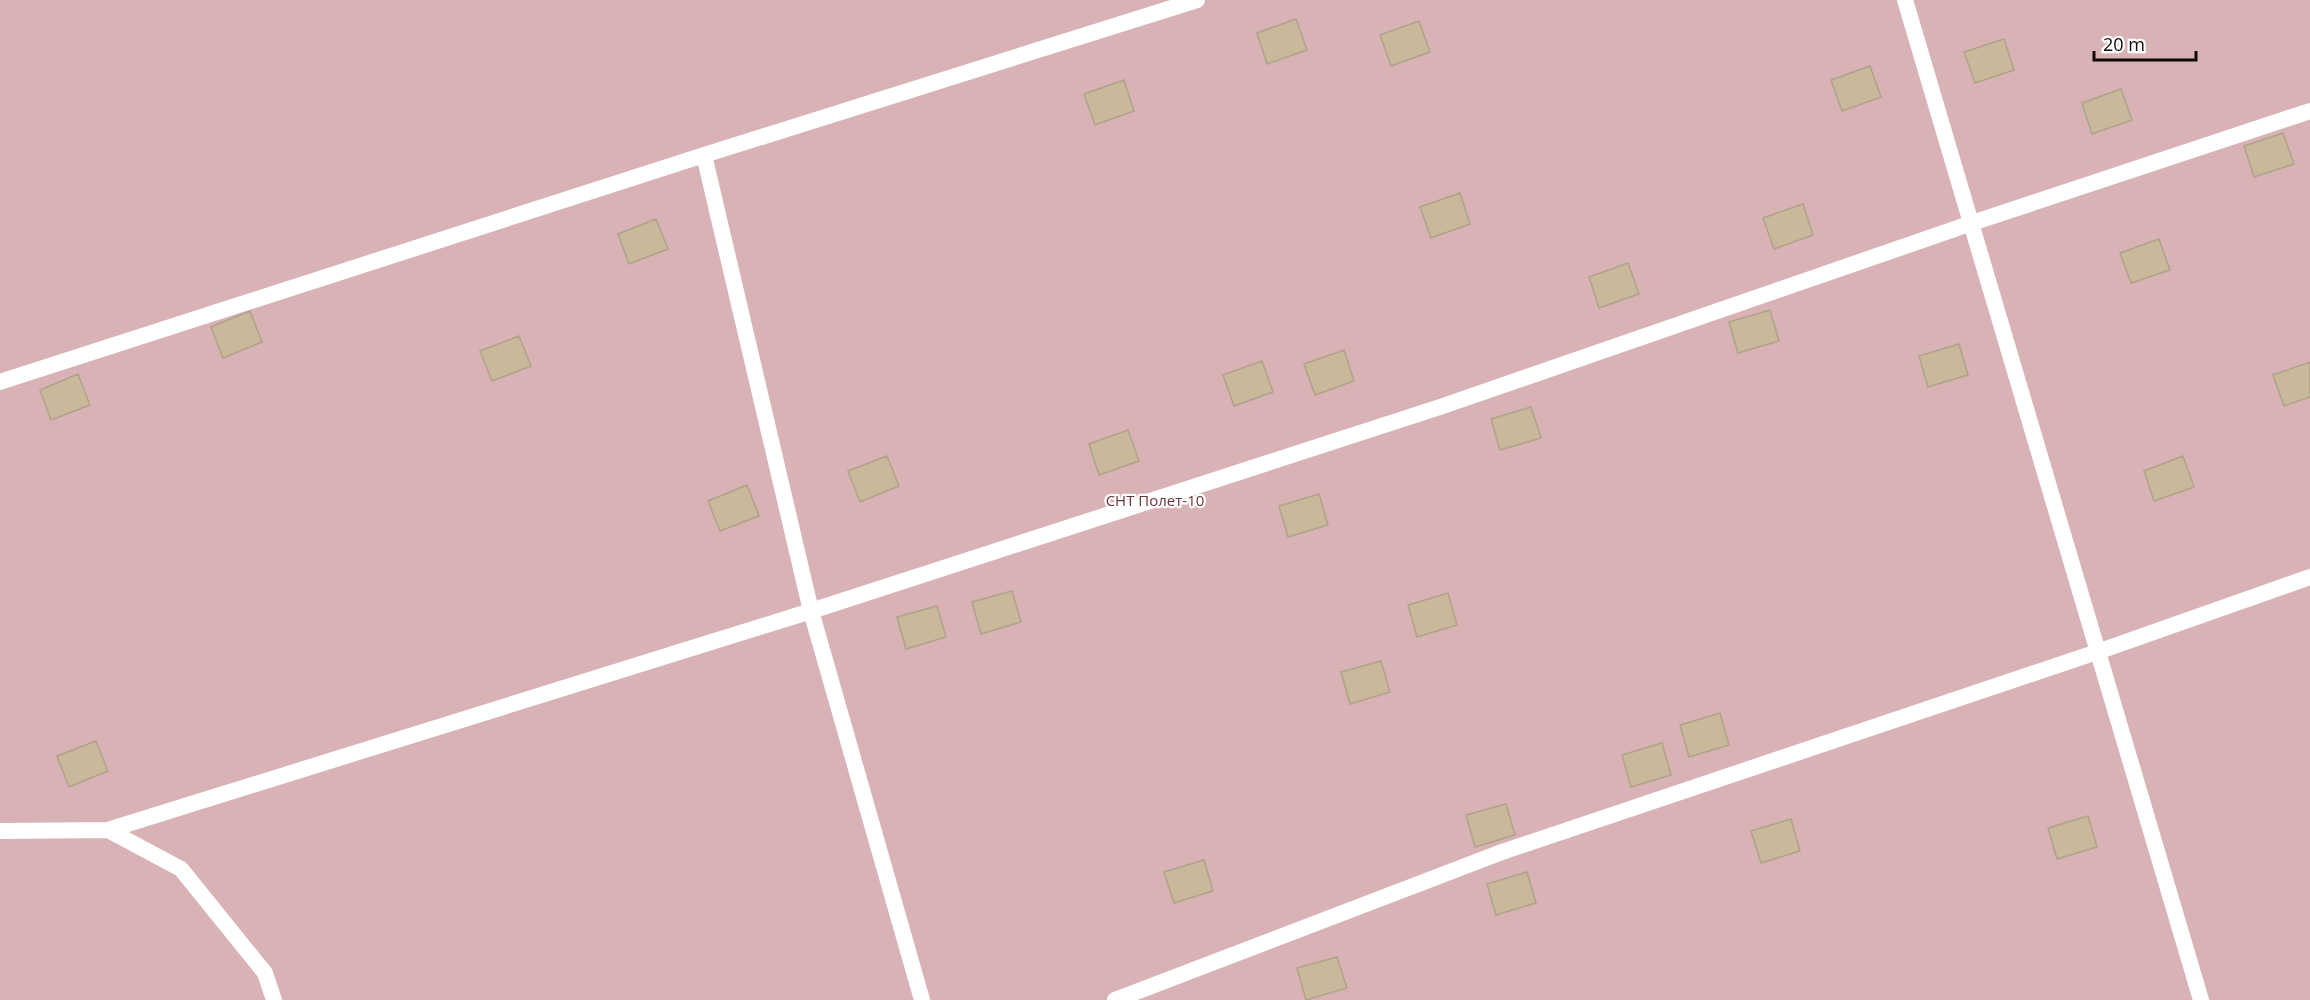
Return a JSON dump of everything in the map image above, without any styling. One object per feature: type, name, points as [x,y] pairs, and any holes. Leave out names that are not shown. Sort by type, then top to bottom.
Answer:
[{"type":"lane","points":[[0,382],[704,155],[1197,0]]},
{"type":"lane","points":[[1905,0],[2100,651],[2201,1000]]},
{"type":"lane","points":[[0,831],[108,830],[811,611],[1440,407],[1971,223],[2310,111]]},
{"type":"lane","points":[[704,155],[811,611],[922,1000]]},
{"type":"lane","points":[[1115,1000],[1502,852],[2100,651],[2310,577]]},
{"type":"lane","points":[[108,830],[181,869],[265,973],[274,1000]]},
{"type":"green space","name":"СНТ Полет-10","points":[[0,0],[2310,0],[2310,1000],[0,1000]]},
{"type":"building","points":[[1296,19],[1307,50],[1267,64],[1257,33]]},
{"type":"building","points":[[1419,21],[1430,52],[1391,66],[1380,35]]},
{"type":"building","points":[[2004,39],[2014,70],[1975,83],[1964,52]]},
{"type":"building","points":[[1870,66],[1881,97],[1842,111],[1831,80]]},
{"type":"building","points":[[1124,80],[1134,111],[1095,125],[1084,94]]},
{"type":"building","points":[[2121,89],[2132,120],[2092,134],[2082,103]]},
{"type":"building","points":[[2283,133],[2294,164],[2254,177],[2244,146]]},
{"type":"building","points":[[1460,193],[1470,224],[1431,238],[1420,207]]},
{"type":"building","points":[[1803,204],[1813,235],[1774,249],[1763,218]]},
{"type":"building","points":[[656,219],[668,249],[629,264],[618,234]]},
{"type":"building","points":[[2159,239],[2170,270],[2131,283],[2120,253]]},
{"type":"building","points":[[1628,263],[1639,294],[1599,308],[1589,277]]},
{"type":"building","points":[[1770,310],[1779,341],[1738,353],[1729,322]]},
{"type":"building","points":[[250,311],[262,342],[223,358],[211,327]]},
{"type":"building","points":[[519,336],[531,366],[492,381],[480,351]]},
{"type":"building","points":[[1959,344],[1968,375],[1928,387],[1919,356]]},
{"type":"building","points":[[1344,350],[1354,381],[1315,395],[1304,364]]},
{"type":"building","points":[[1262,361],[1273,392],[1234,406],[1223,375]]},
{"type":"building","points":[[2310,362],[2310,397],[2284,406],[2273,375]]},
{"type":"building","points":[[78,374],[90,405],[51,420],[40,390]]},
{"type":"building","points":[[1531,407],[1541,438],[1500,450],[1491,419]]},
{"type":"building","points":[[1128,430],[1139,461],[1099,475],[1089,444]]},
{"type":"building","points":[[887,456],[899,486],[860,502],[848,471]]},
{"type":"building","points":[[2183,456],[2194,487],[2154,501],[2144,471]]},
{"type":"building","points":[[747,485],[759,516],[720,531],[708,501]]},
{"type":"building","points":[[1319,494],[1328,525],[1288,537],[1279,506]]},
{"type":"building","points":[[1012,591],[1021,622],[981,634],[972,602]]},
{"type":"building","points":[[1448,593],[1457,625],[1417,637],[1408,605]]},
{"type":"building","points":[[937,606],[946,637],[906,649],[897,617]]},
{"type":"building","points":[[1381,661],[1390,692],[1350,704],[1341,672]]},
{"type":"building","points":[[1720,713],[1729,745],[1689,757],[1680,725]]},
{"type":"building","points":[[96,741],[108,771],[69,787],[57,756]]},
{"type":"building","points":[[1662,743],[1671,775],[1631,787],[1622,755]]},
{"type":"building","points":[[1506,804],[1515,835],[1475,847],[1466,815]]},
{"type":"building","points":[[2088,816],[2097,847],[2057,859],[2048,828]]},
{"type":"building","points":[[1791,819],[1800,851],[1761,863],[1751,831]]},
{"type":"building","points":[[1204,860],[1213,891],[1174,903],[1164,872]]},
{"type":"building","points":[[1527,872],[1536,903],[1496,915],[1487,884]]},
{"type":"building","points":[[1337,957],[1347,988],[1306,1000],[1297,968]]}]
